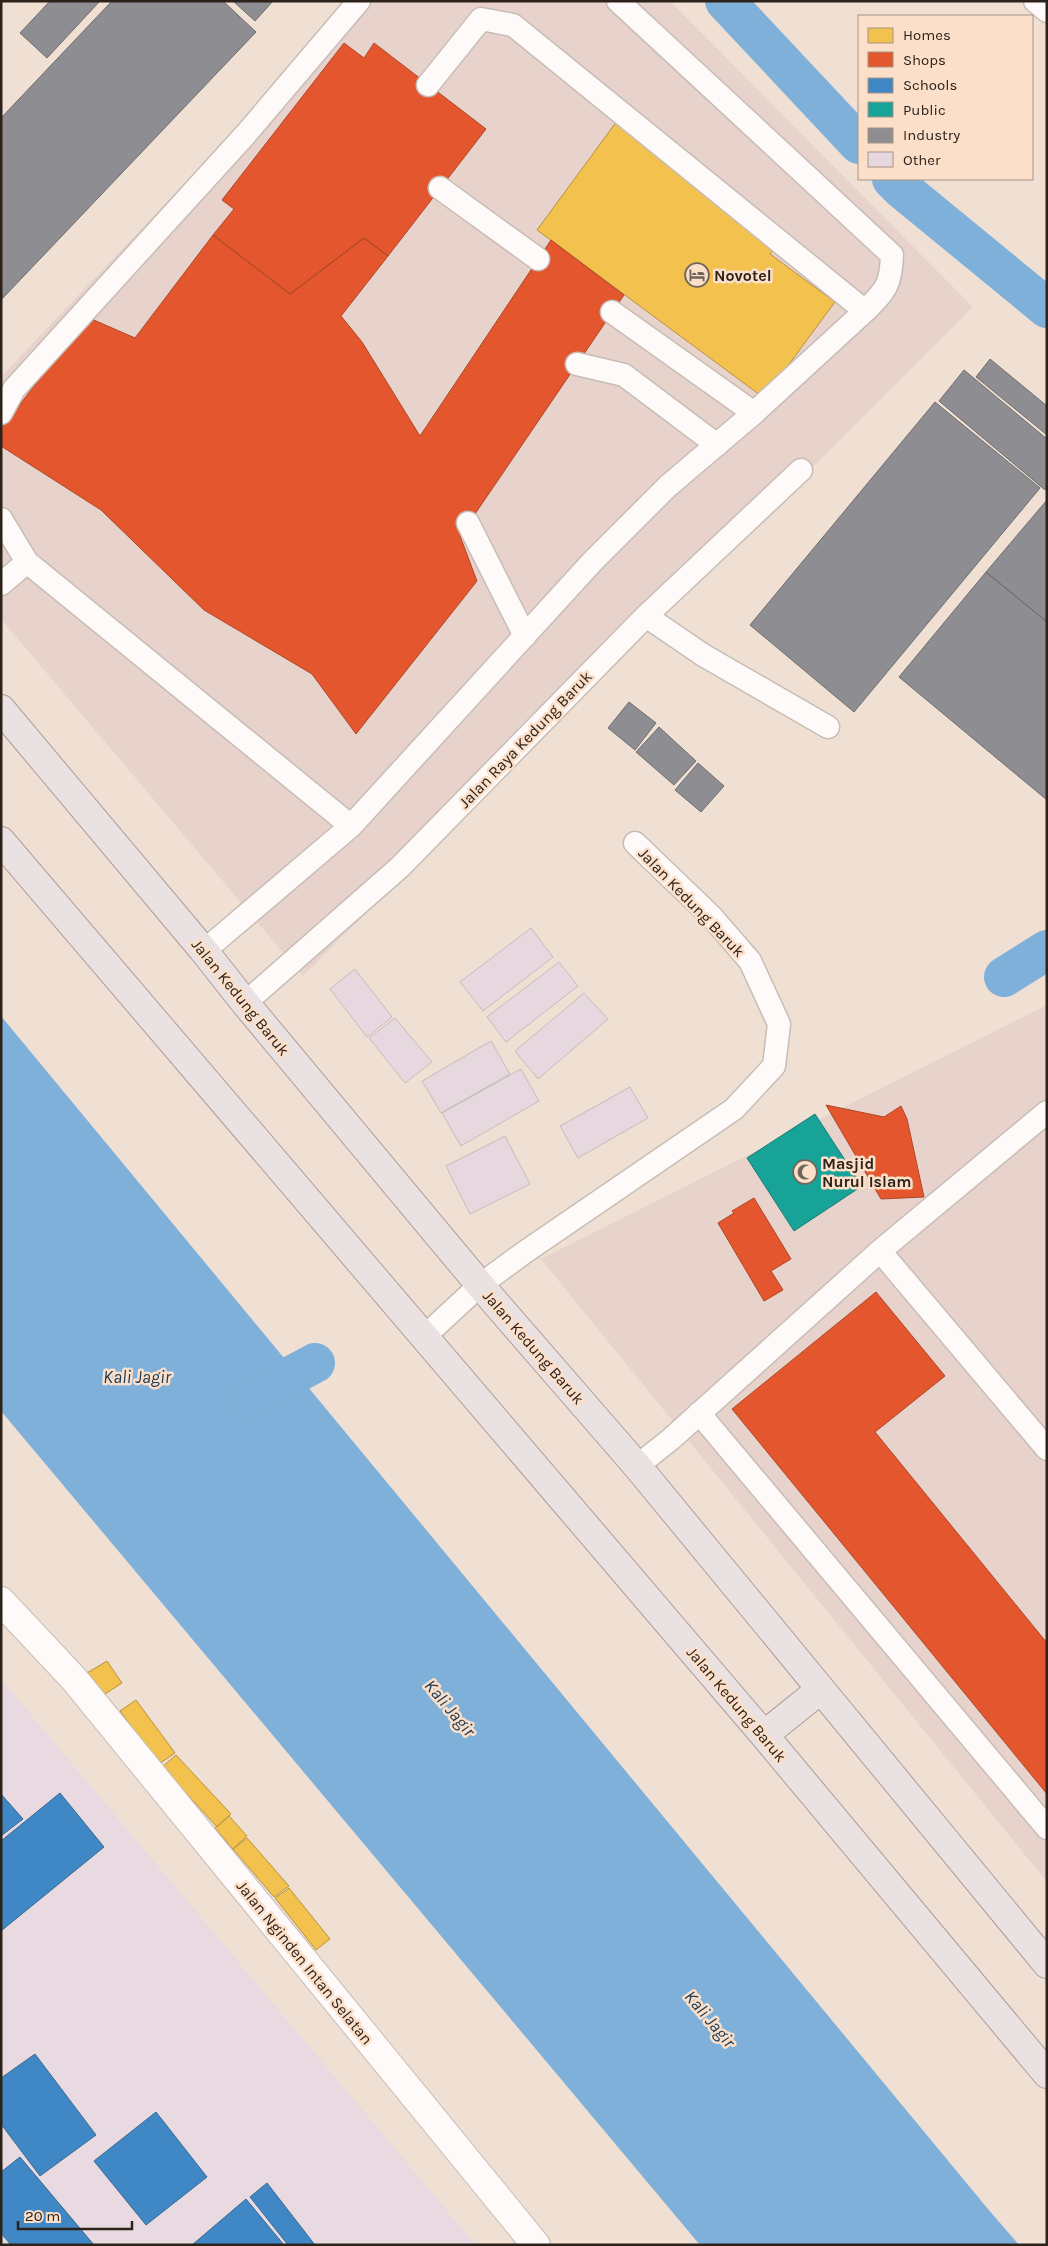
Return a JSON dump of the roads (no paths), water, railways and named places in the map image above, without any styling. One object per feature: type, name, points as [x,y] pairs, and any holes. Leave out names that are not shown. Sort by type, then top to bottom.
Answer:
[{"type":"main road","name":"Jalan Kedung Baruk","points":[[1,709],[480,1285],[637,1466],[1047,1964]]},
{"type":"main road","name":"Jalan Kedung Baruk","points":[[1,841],[764,1735],[1047,2074]]},
{"type":"main road","points":[[764,1735],[820,1690]]},
{"type":"street","name":"Jalan Nginden Intan Selatan","points":[[3,1606],[74,1679],[536,2245]]},
{"type":"lane","points":[[1,413],[14,389],[246,134],[359,1]]},
{"type":"lane","points":[[204,951],[351,826],[525,636],[668,486],[754,413],[865,311],[882,294],[891,277],[892,255],[618,1]]},
{"type":"lane","points":[[1035,1],[1047,11]]},
{"type":"lane","points":[[428,85],[481,19],[513,26],[865,311]]},
{"type":"lane","points":[[440,188],[538,259]]},
{"type":"lane","points":[[612,312],[754,413]]},
{"type":"lane","points":[[577,364],[624,375],[717,445]]},
{"type":"lane","name":"Jalan Raya Kedung Baruk","points":[[245,1003],[400,867],[646,616],[800,470]]},
{"type":"lane","points":[[468,524],[525,636]]},
{"type":"lane","points":[[4,533],[27,562],[351,826]]},
{"type":"lane","points":[[1,584],[27,562]]},
{"type":"lane","points":[[646,616],[703,655],[828,727]]},
{"type":"lane","name":"Jalan Kedung Baruk","points":[[424,1336],[480,1285],[525,1252],[734,1109],[774,1066],[779,1024],[750,961],[711,916],[635,843]]},
{"type":"lane","points":[[637,1466],[880,1251],[1047,1112]]},
{"type":"lane","points":[[880,1251],[1047,1449]]},
{"type":"lane","points":[[699,1413],[1047,1828]]},
{"type":"water","name":"Kali Jagir","points":[[1,1016],[1019,2245],[700,2245],[1,1411]]},
{"type":"waterway","points":[[725,1],[858,143]]},
{"type":"waterway","points":[[893,180],[1047,308]]},
{"type":"waterway","points":[[1004,977],[1047,950]]},
{"type":"waterway","points":[[248,1399],[315,1363]]},
{"type":"place","name":"Novotel","points":[[697,275]]},
{"type":"place","name":"Masjid Nurul Islam","points":[[805,1172]]}]
